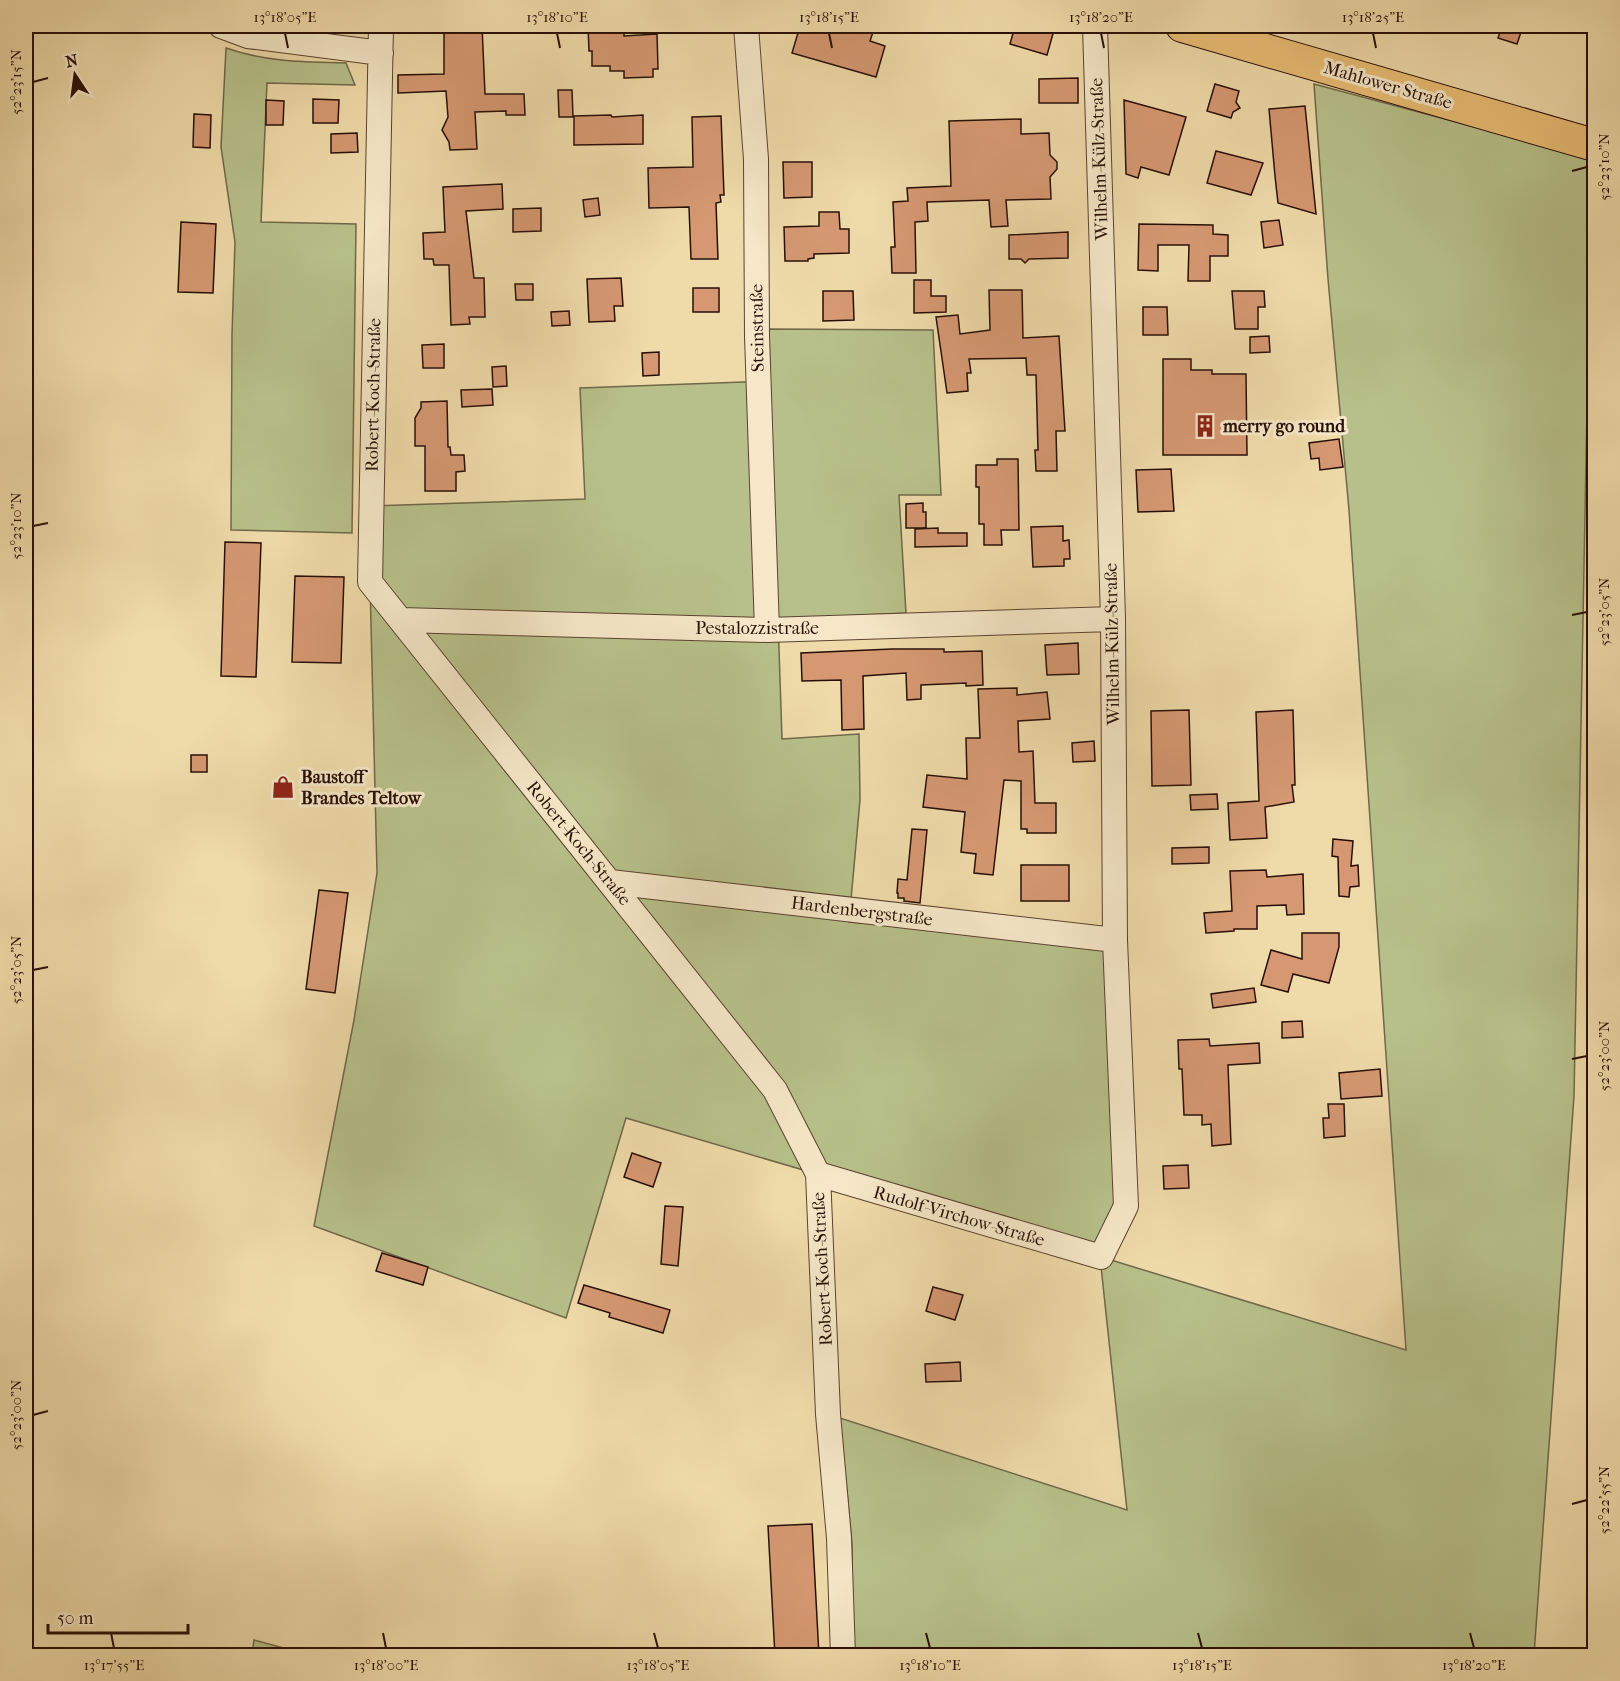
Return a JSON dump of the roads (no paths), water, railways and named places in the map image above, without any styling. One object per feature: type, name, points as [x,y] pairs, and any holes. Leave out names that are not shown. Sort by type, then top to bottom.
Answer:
[{"type":"main road","name":"Mahlower Straße","points":[[1182,26],[1594,146]]},
{"type":"street","points":[[221,26],[248,36],[381,53]]},
{"type":"street","name":"Robert-Koch-Straße","points":[[381,26],[370,582],[776,1090],[818,1174],[828,1414],[839,1538],[843,1656]]},
{"type":"street","name":"Steinstraße","points":[[746,26],[756,159],[757,336],[767,630]]},
{"type":"street","name":"Wilhelm-Külz-Straße","points":[[1095,26],[1113,619],[1115,940],[1126,1206],[1101,1257]]},
{"type":"street","name":"Pestalozzistraße","points":[[401,620],[767,630],[1113,619]]},
{"type":"street","name":"Hardenbergstraße","points":[[610,882],[1115,940]]},
{"type":"street","name":"Rudolf-Virchow-Straße","points":[[818,1174],[1101,1257]]},
{"type":"railway","points":[[26,65],[26,106]]},
{"type":"place","name":"merry go round","points":[[1205,426]]},
{"type":"place","name":"Baustoff Brandes Teltow","points":[[283,787]]}]
